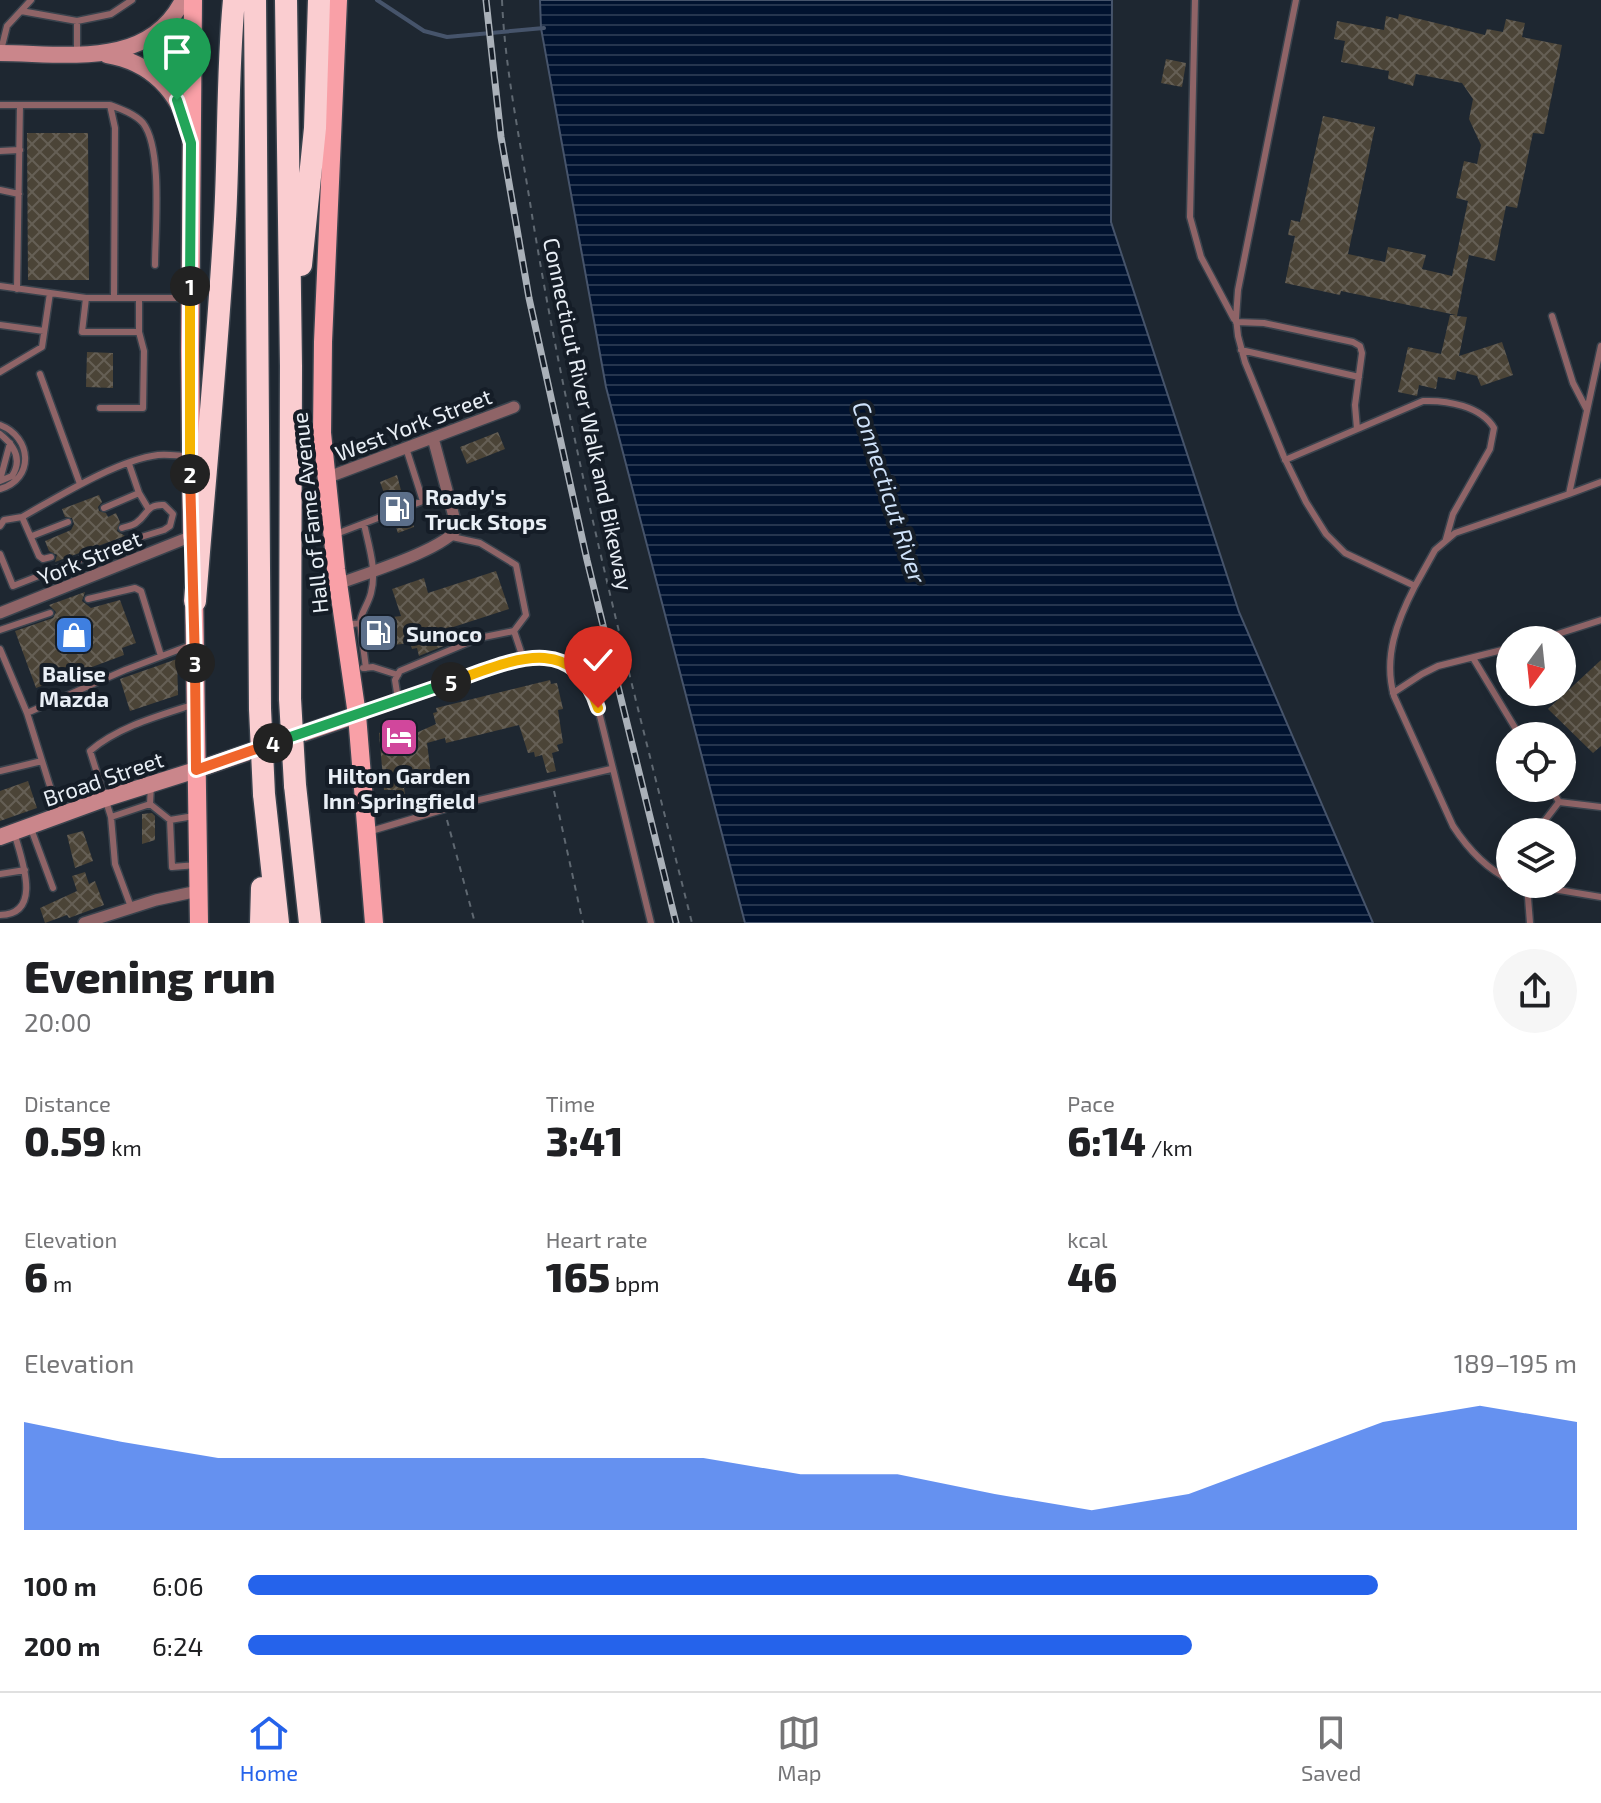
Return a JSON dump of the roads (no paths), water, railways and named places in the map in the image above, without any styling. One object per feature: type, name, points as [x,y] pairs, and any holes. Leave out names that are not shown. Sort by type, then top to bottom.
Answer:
[{"type":"highway","points":[[195,601],[224,232],[228,82],[234,0]]},
{"type":"highway","points":[[255,0],[260,709],[264,802],[261,923]]},
{"type":"highway","points":[[286,0],[291,366],[290,699],[295,785],[310,923]]},
{"type":"highway","points":[[291,366],[315,128],[319,0]]},
{"type":"highway","points":[[264,802],[278,923]]},
{"type":"main road","points":[[0,53],[118,52],[146,40],[169,23],[183,0]]},
{"type":"main road","points":[[193,0],[190,456],[199,923]]},
{"type":"main road","name":"Hall of Fame Avenue","points":[[338,0],[321,386],[326,478],[338,584],[352,624],[358,668],[357,715],[374,923]]},
{"type":"main road","points":[[85,53],[129,61],[167,86],[185,116],[191,143]]},
{"type":"main road","name":"Broad Street","points":[[15,832],[104,799],[357,715]]},
{"type":"street","name":"West York Street","points":[[326,478],[514,407]]},
{"type":"street","points":[[338,584],[452,537],[457,528],[433,438]]},
{"type":"street","name":"York Street","points":[[0,613],[192,536]]},
{"type":"street","points":[[357,715],[523,658]]},
{"type":"street","points":[[84,923],[131,907],[198,891]]},
{"type":"lane","points":[[0,53],[7,26],[31,0]]},
{"type":"lane","points":[[21,11],[77,21],[111,14],[132,0]]},
{"type":"lane","points":[[1195,0],[1190,217],[1201,257],[1236,322]]},
{"type":"lane","points":[[1296,0],[1241,271],[1236,322],[1241,350],[1285,460],[1315,519],[1334,544],[1358,560],[1415,586]]},
{"type":"lane","points":[[77,21],[85,53]]},
{"type":"lane","points":[[0,105],[110,105],[127,111],[142,123],[155,158],[155,265]]},
{"type":"lane","points":[[17,289],[20,105]]},
{"type":"lane","points":[[110,105],[115,128],[114,298]]},
{"type":"lane","points":[[0,151],[20,150]]},
{"type":"lane","points":[[0,190],[19,194]]},
{"type":"lane","points":[[0,286],[86,298],[190,298]]},
{"type":"lane","points":[[0,372],[42,347],[50,293]]},
{"type":"lane","points":[[86,298],[82,332],[139,332]]},
{"type":"lane","points":[[100,408],[143,408],[144,351],[139,332],[139,298]]},
{"type":"lane","points":[[1552,316],[1573,383],[1588,412]]},
{"type":"lane","points":[[1236,322],[1264,323],[1360,346],[1362,353],[1355,405],[1357,429]]},
{"type":"lane","points":[[0,325],[44,331]]},
{"type":"lane","points":[[1569,494],[1601,346]]},
{"type":"lane","points":[[1241,350],[1359,377]]},
{"type":"lane","points":[[40,374],[80,484]]},
{"type":"lane","points":[[1285,460],[1412,405],[1428,401],[1446,402],[1484,415],[1492,423],[1494,432],[1490,449],[1453,514],[1446,539]]},
{"type":"lane","points":[[0,425],[9,429],[19,442],[26,459],[21,477],[0,489]]},
{"type":"lane","points":[[0,434],[16,452],[17,469],[12,476],[0,481]]},
{"type":"lane","points":[[0,481],[10,443]]},
{"type":"lane","points":[[406,448],[423,501]]},
{"type":"lane","points":[[0,526],[4,520],[22,517],[80,484],[129,464],[161,455],[190,456]]},
{"type":"lane","points":[[129,464],[148,508]]},
{"type":"lane","points":[[1496,871],[1472,852],[1453,826],[1393,693],[1389,668],[1391,647],[1401,615],[1415,586],[1435,550],[1446,539],[1463,529],[1601,482]]},
{"type":"lane","points":[[407,507],[447,492]]},
{"type":"lane","points":[[104,508],[139,493]]},
{"type":"lane","points":[[13,586],[164,530],[170,526],[173,514],[169,508],[155,504],[137,523],[122,528]]},
{"type":"lane","points":[[332,535],[391,513]]},
{"type":"lane","points":[[22,517],[39,556],[43,559],[51,557]]},
{"type":"lane","points":[[32,536],[68,522]]},
{"type":"lane","points":[[352,624],[367,605],[372,589],[374,570],[364,524]]},
{"type":"lane","points":[[398,699],[395,680],[398,675],[422,660],[479,638],[514,631],[526,615],[516,565],[480,543],[452,537]]},
{"type":"lane","points":[[0,554],[21,606]]},
{"type":"lane","points":[[88,599],[135,588],[141,591],[161,656]]},
{"type":"lane","points":[[0,630],[50,613]]},
{"type":"lane","points":[[1576,628],[1601,620]]},
{"type":"lane","points":[[514,631],[523,658],[538,655],[556,659],[581,676],[593,692],[651,923]]},
{"type":"lane","points":[[27,713],[195,643]]},
{"type":"lane","points":[[0,649],[27,713],[59,815]]},
{"type":"lane","points":[[1393,693],[1430,670],[1496,652]]},
{"type":"lane","points":[[1473,658],[1512,722]]},
{"type":"lane","points":[[358,668],[373,667],[398,675]]},
{"type":"lane","points":[[131,907],[115,864],[111,817],[90,751],[147,720],[196,704]]},
{"type":"lane","points":[[0,771],[42,761]]},
{"type":"lane","points":[[368,832],[444,809],[611,769]]},
{"type":"lane","points":[[150,804],[151,784]]},
{"type":"lane","points":[[1547,818],[1559,802],[1601,807]]},
{"type":"lane","points":[[111,817],[150,804]]},
{"type":"lane","points":[[150,804],[170,820],[197,816]]},
{"type":"lane","points":[[170,820],[172,867],[198,865]]},
{"type":"lane","points":[[0,915],[12,915],[21,908],[27,885],[15,832]]},
{"type":"lane","points":[[15,832],[53,888]]},
{"type":"lane","points":[[0,874],[25,870]]},
{"type":"lane","points":[[1576,893],[1601,897]]},
{"type":"lane","points":[[1527,898],[1530,923]]},
{"type":"water","name":"Connecticut River","points":[[540,0],[1112,0],[1111,222],[1239,612],[1373,923],[745,923],[606,387],[541,28]]},
{"type":"waterway","points":[[377,0],[424,31],[447,37],[544,28]]},
{"type":"railway","points":[[486,0],[501,137],[529,298],[587,560],[676,923]]},
{"type":"place","name":"Roady's Truck Stops","points":[[397,509]]},
{"type":"place","name":"Sunoco","points":[[378,633]]},
{"type":"place","name":"Balise Mazda","points":[[74,635]]},
{"type":"place","name":"Hilton Garden Inn Springfield","points":[[399,737]]}]
